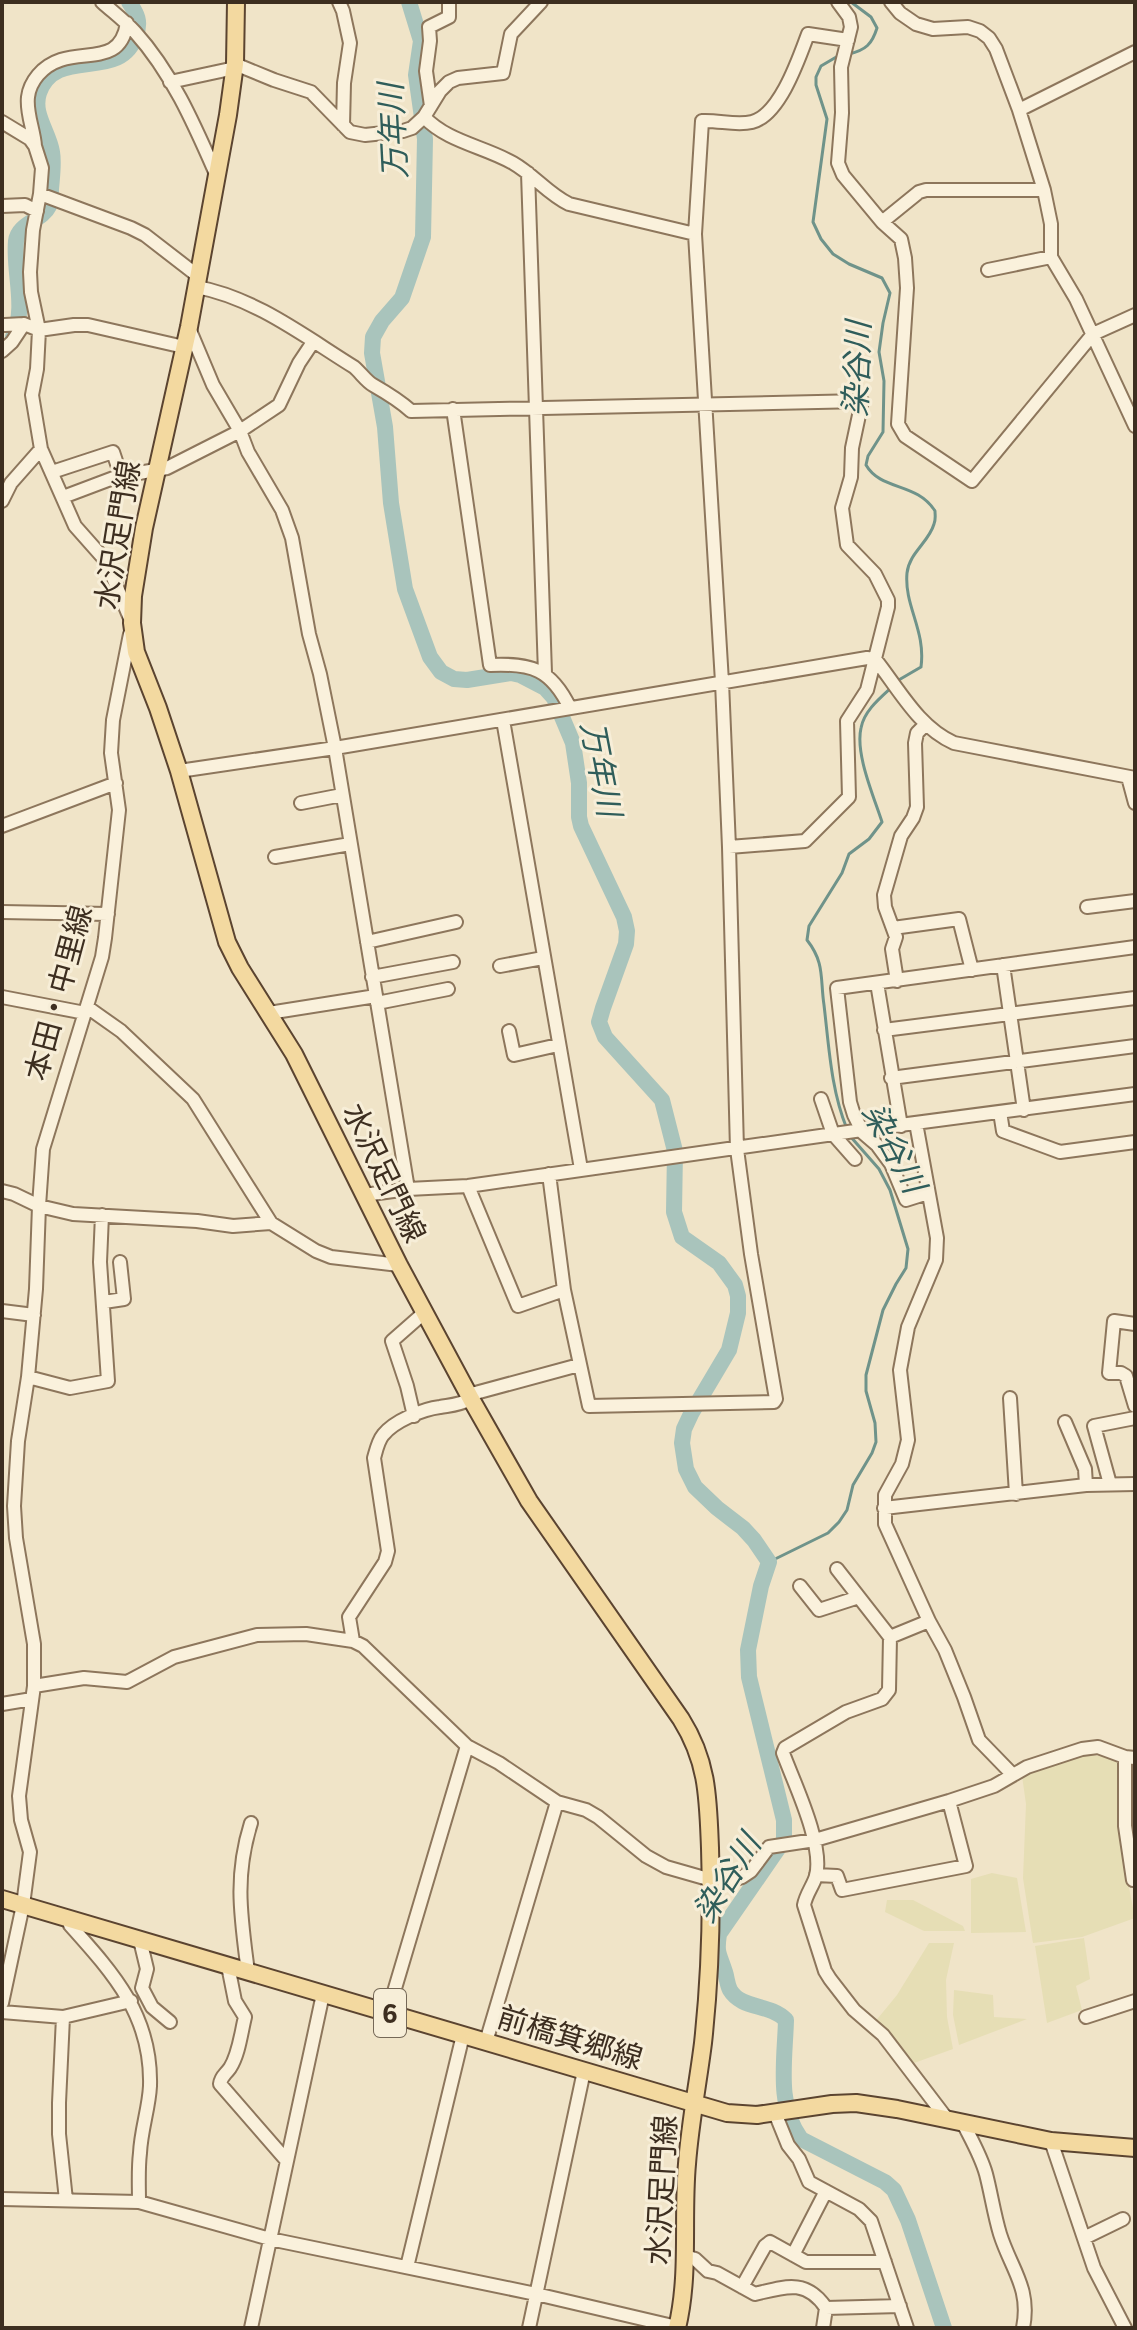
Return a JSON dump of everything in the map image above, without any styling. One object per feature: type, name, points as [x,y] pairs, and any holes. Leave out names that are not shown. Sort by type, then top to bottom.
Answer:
[{"type":"main road","name":"水沢足門線","points":[[236,2],[235,66],[189,327],[155,472],[133,596],[132,623],[136,652],[179,771],[227,942],[240,968],[294,1054],[469,1397],[536,1512],[691,1735],[706,1778],[711,1882],[703,2038],[686,2168],[684,2292],[677,2328]]},
{"type":"main road","name":"前橋箕郷線","points":[[2,1899],[727,2113],[745,2115],[856,2103],[1051,2141],[1135,2148]]},
{"type":"street","points":[[102,2],[131,27],[160,64],[190,115],[216,174]]},
{"type":"street","points":[[339,2],[350,43],[344,83],[343,125]]},
{"type":"street","points":[[449,2],[449,17],[429,27],[426,71],[427,112],[443,134],[500,157],[528,173],[552,195],[569,204],[695,234]]},
{"type":"street","points":[[170,82],[235,66],[311,92],[350,132],[375,135],[403,131],[412,128],[449,82],[503,73],[511,34],[541,2]]},
{"type":"street","points":[[838,2],[849,17],[851,27],[841,67],[842,113],[838,163],[843,175],[882,222],[901,239],[905,258],[907,288],[898,424],[905,436],[972,481],[1093,334],[1135,315]]},
{"type":"street","points":[[891,2],[916,24],[933,29],[968,27],[980,31],[996,49],[1044,190],[1051,224],[1051,257],[1093,334],[1135,426]]},
{"type":"street","points":[[131,27],[110,51],[101,55],[66,57],[42,70],[28,95],[27,108],[47,196],[37,211],[30,272],[39,330],[32,395],[41,449],[75,526],[106,561],[132,623]]},
{"type":"street","points":[[549,1174],[564,1290],[589,1406],[774,1402],[776,1399],[737,1149],[722,682],[695,234],[702,121],[757,121],[778,100],[789,82],[808,34],[848,40]]},
{"type":"street","points":[[1019,110],[1135,52]]},
{"type":"street","points":[[2,122],[24,134],[35,146]]},
{"type":"street","points":[[528,173],[545,673]]},
{"type":"street","points":[[882,222],[919,192],[926,190],[1044,190]]},
{"type":"street","points":[[47,196],[145,235],[197,282],[268,313],[354,367],[370,383],[386,390],[411,411],[862,401],[852,448],[851,477],[842,508],[847,545],[875,574],[888,600],[888,607],[867,690],[847,721],[850,793],[847,800],[805,841],[729,847]]},
{"type":"street","points":[[2,206],[25,205],[37,211]]},
{"type":"street","points":[[988,270],[1051,257]]},
{"type":"street","points":[[2,351],[24,324]]},
{"type":"street","points":[[5,325],[24,324],[39,330],[88,325],[184,347]]},
{"type":"street","points":[[189,327],[213,385],[289,525],[309,634],[335,748],[408,1189]]},
{"type":"street","points":[[63,497],[121,476],[167,468],[240,431],[279,405],[313,342]]},
{"type":"street","points":[[453,409],[490,665],[522,664],[545,673],[555,681],[570,708]]},
{"type":"street","points":[[2,501],[11,483],[41,449]]},
{"type":"street","points":[[52,472],[113,452],[121,476]]},
{"type":"street","name":"本田・中里線","points":[[2,2003],[23,1905],[30,1852],[21,1820],[19,1796],[33,1692],[34,1644],[16,1538],[14,1506],[18,1441],[34,1315],[39,1206],[46,1136],[102,957],[118,836],[119,810],[111,753],[113,720],[132,623]]},
{"type":"street","points":[[179,771],[335,748],[867,658],[875,659],[925,725],[954,743],[1131,777],[1135,803]]},
{"type":"street","points":[[503,720],[581,1169]]},
{"type":"street","points":[[897,981],[892,949],[896,937],[884,895],[901,836],[917,807],[915,743],[917,733],[925,725]]},
{"type":"street","points":[[2,826],[116,783]]},
{"type":"street","points":[[301,803],[342,795]]},
{"type":"street","points":[[275,857],[350,844]]},
{"type":"street","points":[[1087,907],[1135,901]]},
{"type":"street","points":[[2,912],[108,914]]},
{"type":"street","points":[[893,928],[959,919],[972,970]]},
{"type":"street","points":[[367,942],[456,922]]},
{"type":"street","points":[[855,1159],[848,1132],[850,1102],[837,988],[1135,947]]},
{"type":"street","points":[[500,966],[543,958]]},
{"type":"street","points":[[372,977],[453,962]]},
{"type":"street","points":[[1003,965],[1024,1110]]},
{"type":"street","points":[[877,983],[901,1126]]},
{"type":"street","points":[[269,1013],[448,989]]},
{"type":"street","points":[[2,997],[86,1010],[121,1031],[193,1099],[271,1223],[331,1257],[399,1265]]},
{"type":"street","points":[[884,1030],[1135,998]]},
{"type":"street","points":[[509,1031],[514,1055],[558,1045]]},
{"type":"street","points":[[891,1078],[1135,1046]]},
{"type":"street","points":[[364,1195],[468,1186],[1135,1094]]},
{"type":"street","points":[[821,1099],[848,1132],[884,1153],[906,1200],[928,1193]]},
{"type":"street","points":[[1000,1112],[1003,1131],[1060,1152],[1134,1147]]},
{"type":"street","points":[[916,1123],[938,1250],[908,1327],[900,1370],[908,1440],[902,1464],[885,1495],[885,1524],[945,1650],[979,1740],[1012,1774]]},
{"type":"street","points":[[468,1186],[518,1306],[564,1290]]},
{"type":"street","points":[[2,1191],[39,1206],[73,1214],[233,1226],[271,1223]]},
{"type":"street","points":[[28,1377],[70,1388],[108,1381],[100,1262],[102,1215]]},
{"type":"street","points":[[100,1262],[126,1261],[124,1299],[104,1302]]},
{"type":"street","points":[[2,1311],[34,1315]]},
{"type":"street","points":[[414,1416],[392,1341],[425,1312]]},
{"type":"street","points":[[1135,1324],[1114,1321],[1109,1373],[1126,1376],[1135,1406]]},
{"type":"street","points":[[353,1641],[349,1617],[385,1562],[388,1551],[374,1458],[384,1433],[414,1416],[441,1407],[458,1406],[469,1397],[579,1365]]},
{"type":"street","points":[[1010,1398],[1016,1494]]},
{"type":"street","points":[[1110,1484],[1094,1426],[1135,1418]]},
{"type":"street","points":[[1065,1422],[1085,1469],[1086,1485]]},
{"type":"street","points":[[884,1508],[1086,1485],[1135,1484]]},
{"type":"street","points":[[837,1569],[890,1637],[889,1690],[882,1699],[846,1712],[785,1748],[783,1753],[815,1840],[816,1875],[805,1896],[804,1905],[825,1971],[854,2010],[883,2035],[955,2121],[986,2173],[1002,2240],[1020,2277],[1026,2306],[1023,2328]]},
{"type":"street","points":[[800,1586],[819,1610],[859,1597]]},
{"type":"street","points":[[890,1637],[929,1621]]},
{"type":"street","points":[[2,1704],[71,1679],[127,1682],[174,1657],[257,1635],[306,1634],[353,1641],[363,1646],[467,1746],[499,1763],[557,1802],[586,1810],[598,1817],[646,1856],[666,1867],[722,1883],[751,1871],[769,1847],[815,1840],[949,1801],[994,1786],[1012,1774],[1091,1747],[1104,1749],[1130,1757],[1125,1826],[1133,1880]]},
{"type":"street","points":[[388,2012],[467,1746]]},
{"type":"street","points":[[816,1875],[837,1876],[842,1890],[966,1866],[949,1801]]},
{"type":"street","points":[[486,2042],[557,1802]]},
{"type":"street","points":[[248,1972],[239,1892],[242,1859],[251,1823]]},
{"type":"street","points":[[69,1918],[70,1925],[114,1975],[131,2001],[142,2030],[150,2073],[140,2150],[139,2202]]},
{"type":"street","points":[[140,1940],[147,1969],[142,1988],[151,2005],[170,2022]]},
{"type":"street","points":[[228,1966],[235,2001],[245,2017],[235,2055],[230,2068],[220,2078],[220,2084],[287,2161]]},
{"type":"street","points":[[251,2328],[323,1994]]},
{"type":"street","points":[[2,2012],[63,2017],[131,2001]]},
{"type":"street","points":[[1086,2017],[1135,2001]]},
{"type":"street","points":[[137,2014],[151,2005]]},
{"type":"street","points":[[63,2017],[59,2118],[66,2200]]},
{"type":"street","points":[[407,2267],[463,2035]]},
{"type":"street","points":[[529,2328],[584,2071]]},
{"type":"street","points":[[778,2112],[788,2145],[799,2159],[809,2182],[859,2209],[871,2221],[907,2328]]},
{"type":"street","points":[[1051,2141],[1094,2268],[1125,2328]]},
{"type":"street","points":[[793,2255],[826,2191]]},
{"type":"street","points":[[2,2199],[139,2202],[270,2239],[536,2294],[677,2328]]},
{"type":"street","points":[[1084,2238],[1123,2219]]},
{"type":"street","points":[[742,2287],[770,2242],[806,2262],[885,2262]]},
{"type":"street","points":[[685,2256],[755,2294],[792,2285],[818,2296],[826,2308],[823,2328]]},
{"type":"street","points":[[826,2308],[900,2306]]},
{"type":"shaded area","points":[[1082,1755],[1105,1756],[1121,1763],[1120,1842],[1135,1918],[1082,1937],[1033,1943],[1023,1878],[1026,1804],[1022,1776]]},
{"type":"shaded area","points":[[992,1873],[1017,1878],[1026,1932],[971,1933],[971,1879]]},
{"type":"shaded area","points":[[887,1900],[913,1900],[963,1926],[965,1931],[924,1931],[885,1912]]},
{"type":"shaded area","points":[[1084,1938],[1090,1979],[1076,1986],[1082,2010],[1047,2023],[1035,1946]]},
{"type":"shaded area","points":[[929,1943],[954,1943],[946,1980],[947,2017],[953,2049],[914,2063],[893,2038],[874,2023],[897,1995]]},
{"type":"shaded area","points":[[954,1990],[993,1995],[994,2017],[1027,2019],[959,2045],[953,2015]]},
{"type":"waterway","points":[[13,337],[19,314],[16,241],[21,230],[46,211],[51,200],[53,156],[38,108],[39,93],[47,78],[59,70],[117,58],[128,50],[138,26],[129,2]]},
{"type":"waterway","name":"万年川","points":[[409,2],[421,41],[416,75],[425,139],[423,237],[402,298],[373,337],[372,353],[385,427],[391,503],[405,589],[430,657],[441,672],[454,679],[467,680],[511,673],[545,688],[554,698],[573,743],[581,826],[624,917],[627,931],[626,944],[599,1022],[605,1037],[662,1100],[675,1151],[674,1212],[682,1237],[719,1263],[735,1285],[738,1296],[738,1313],[729,1350],[691,1414],[682,1443],[686,1469],[695,1487],[743,1528],[769,1562],[748,1650],[749,1677],[784,1820],[784,1840],[719,1934],[719,1953],[729,1988],[735,1996],[786,2020],[785,2097],[793,2126],[801,2139],[885,2182],[894,2190],[908,2220],[944,2328]]},
{"type":"waterway","name":"染谷川","points":[[849,54],[868,46],[877,28],[871,17],[851,2]]},
{"type":"waterway","name":"染谷川","points":[[838,56],[821,66],[816,77],[827,119],[813,222],[833,254],[882,278],[890,293],[879,352],[884,381],[883,432],[866,465],[881,479],[919,495],[935,511],[931,530],[911,559],[907,573],[922,654],[921,667],[897,681]]},
{"type":"waterway","name":"染谷川","points":[[847,1129],[831,1068],[821,971],[807,940],[809,926],[842,873],[849,854],[869,839],[882,822],[866,775],[860,738],[865,716],[892,687]]},
{"type":"waterway","name":"染谷川","points":[[769,1562],[828,1533],[839,1522],[847,1510],[853,1485],[876,1442],[866,1375],[883,1310],[906,1268],[908,1249],[890,1190],[879,1169],[850,1136]]}]
